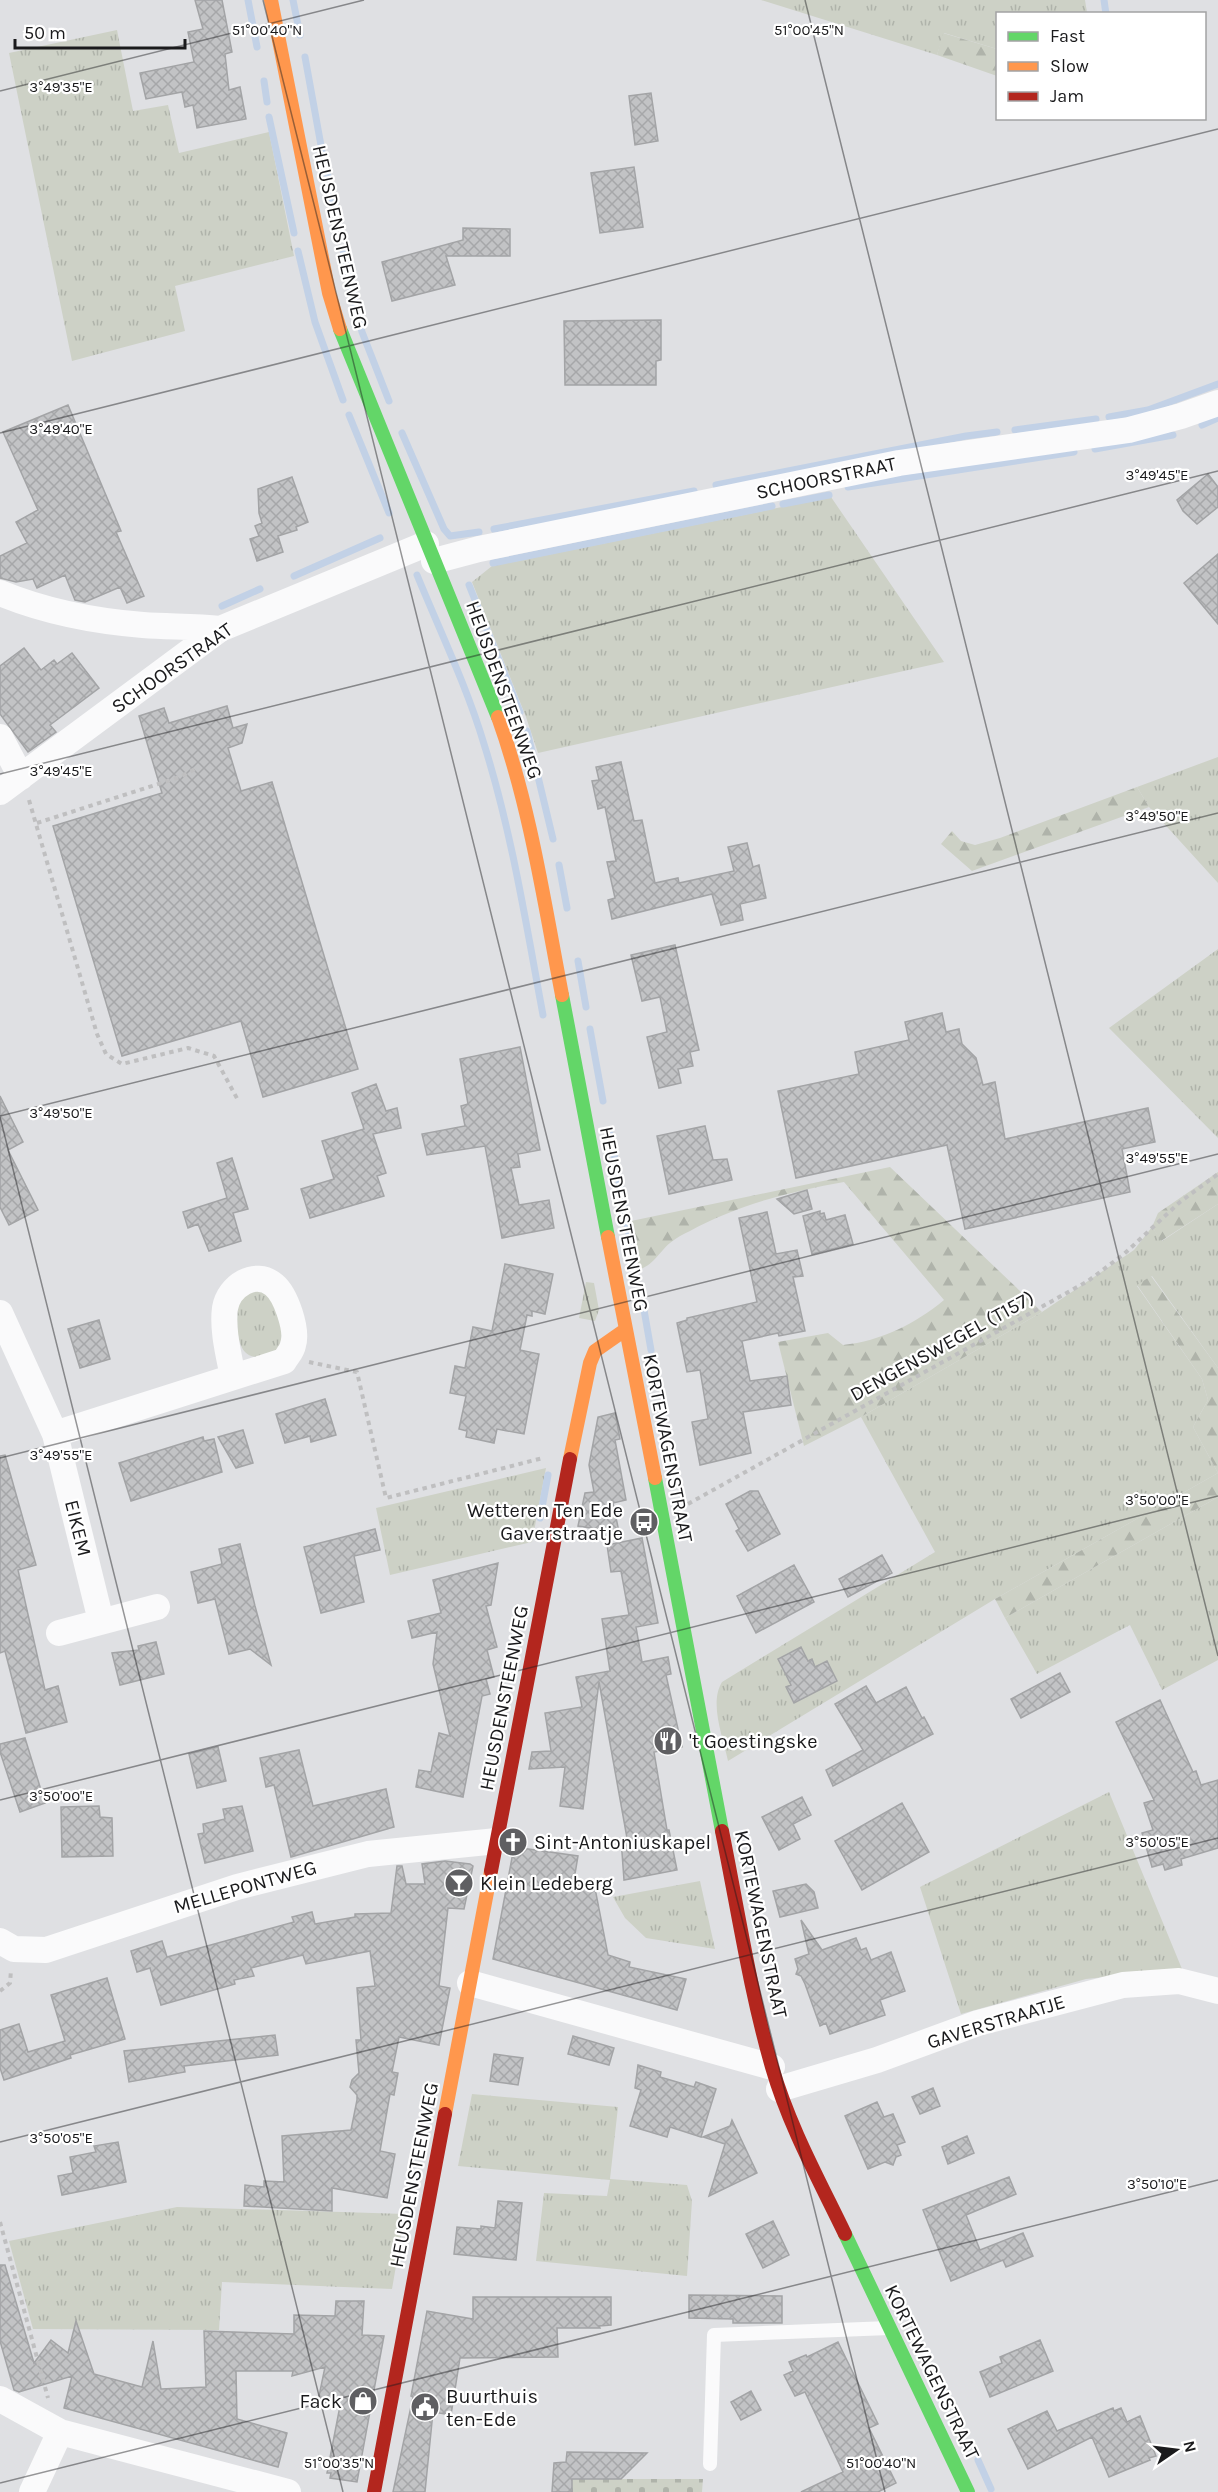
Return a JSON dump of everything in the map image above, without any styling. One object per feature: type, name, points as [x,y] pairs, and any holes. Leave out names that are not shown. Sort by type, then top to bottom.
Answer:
[{"type":"street","name":"HEUSDENSTEENWEG","points":[[271,0],[329,293],[353,366],[512,756],[524,802],[625,1330],[608,1340],[595,1351],[592,1357],[544,1588],[374,2492]]},
{"type":"street","name":"SCHOORSTRAAT","points":[[0,792],[220,629],[430,552],[490,546],[899,463],[1129,430],[1218,403]]},
{"type":"street","points":[[0,593],[24,603],[68,615],[143,625],[220,629]]},
{"type":"street","points":[[0,737],[21,777]]},
{"type":"street","points":[[55,1434],[284,1361],[294,1344],[293,1327],[285,1298],[273,1284],[263,1280],[247,1280],[238,1285],[225,1309],[233,1377]]},
{"type":"street","name":"EIKEM","points":[[0,1313],[55,1434],[101,1621]]},
{"type":"street","name":"KORTEWAGENSTRAAT","points":[[625,1330],[747,1962],[776,2078],[792,2124],[968,2492]]},
{"type":"street","points":[[59,1633],[157,1607]]},
{"type":"street","name":"MELLEPONTWEG","points":[[0,1941],[14,1949],[46,1950],[237,1887],[368,1854],[497,1841]]},
{"type":"street","name":"GAVERSTRAATJE","points":[[776,2078],[877,2060],[978,2023],[1124,1985],[1179,1981],[1218,1991]]},
{"type":"street","points":[[470,1983],[776,2078]]},
{"type":"street","points":[[0,2399],[60,2432],[288,2492]]},
{"type":"street","points":[[32,2492],[60,2432]]},
{"type":"lane","points":[[710,2464],[714,2335],[889,2328]]},
{"type":"path","points":[[37,823],[180,777],[196,768]]},
{"type":"path","points":[[21,777],[37,823],[97,1034],[106,1054],[122,1064],[188,1048],[214,1056],[238,1102]]},
{"type":"path","name":"DENGENSWEGEL (T157)","points":[[661,1519],[1088,1281],[1124,1254],[1180,1202],[1218,1174]]},
{"type":"path","points":[[290,1352],[314,1365],[357,1372],[386,1498],[573,1450]]},
{"type":"path","points":[[0,2222],[47,2394],[60,2432]]},
{"type":"green space","points":[[761,0],[1085,0],[1087,12],[996,12],[996,49],[944,33],[937,55]]},
{"type":"green space","points":[[117,30],[133,111],[168,105],[179,153],[269,132],[294,256],[175,286],[185,331],[72,361],[9,53]]},
{"type":"green space","points":[[943,33],[996,49],[996,76],[937,55]]},
{"type":"green space","points":[[831,497],[944,662],[538,753],[472,582],[492,566]]},
{"type":"green space","points":[[1218,757],[1218,883],[1149,807],[1137,787]]},
{"type":"green space","points":[[1137,787],[1149,807],[972,871],[941,844],[952,831],[961,841],[975,845],[1000,838]]},
{"type":"green space","points":[[1218,949],[1218,1138],[1109,1028]]},
{"type":"green space","points":[[890,1167],[1042,1312],[861,1417],[804,1446],[778,1342],[828,1333],[843,1345],[871,1340],[909,1324],[944,1300],[844,1182],[746,1206],[708,1222],[677,1238],[666,1246],[652,1262],[639,1269],[631,1221]]},
{"type":"green space","points":[[1218,1172],[1218,1204],[1161,1241],[1152,1227],[1158,1213]]},
{"type":"green space","points":[[1218,1204],[1218,1368],[1152,1276],[1137,1286],[1202,1379],[1208,1400],[1193,1427],[1218,1473],[995,1599],[728,1761],[717,1710],[718,1690],[722,1682],[935,1552],[861,1417],[1042,1312],[1134,1250],[1152,1227],[1162,1241]]},
{"type":"green space","points":[[1151,1276],[1218,1368],[1218,1473],[1193,1427],[1208,1400],[1202,1379],[1137,1285]]},
{"type":"green space","points":[[586,1282],[594,1283],[599,1310],[595,1321],[579,1318]]},
{"type":"green space","points":[[255,1290],[270,1294],[284,1331],[278,1350],[258,1357],[248,1354],[243,1349],[237,1327],[238,1301]]},
{"type":"green space","points":[[546,1468],[532,1542],[390,1575],[376,1508]]},
{"type":"green space","points":[[1218,1473],[1218,1497],[1005,1618],[995,1599]]},
{"type":"green space","points":[[1218,1497],[1218,1660],[1162,1690],[1130,1625],[1037,1674],[1005,1618]]},
{"type":"green space","points":[[1109,1792],[1182,1969],[1086,1979],[961,2014],[920,1887]]},
{"type":"green space","points":[[700,1881],[715,1949],[646,1938],[625,1918],[613,1897]]},
{"type":"green space","points":[[472,2094],[618,2107],[610,2179],[687,2185],[692,2201],[687,2276],[536,2261],[544,2193],[607,2196],[610,2180],[458,2166]]},
{"type":"green space","points":[[177,2207],[405,2214],[392,2289],[222,2282],[219,2330],[33,2329],[9,2241]]},
{"type":"green space","points":[[553,2479],[703,2479],[702,2492],[552,2492]]},
{"type":"building","points":[[195,0],[222,0],[232,52],[225,54],[229,90],[240,87],[246,119],[197,128],[193,105],[185,107],[182,92],[146,99],[140,73],[194,62],[188,32],[203,29]]},
{"type":"building","points":[[651,93],[658,141],[635,145],[629,96]]},
{"type":"building","points":[[634,167],[643,227],[600,233],[591,173]]},
{"type":"building","points":[[463,228],[510,229],[510,256],[446,256],[455,285],[392,301],[382,262],[463,240]]},
{"type":"building","points":[[661,320],[661,360],[656,361],[656,385],[565,385],[564,321]]},
{"type":"building","points":[[68,405],[121,531],[116,532],[144,596],[127,603],[120,587],[85,602],[75,600],[65,575],[37,588],[33,579],[16,582],[0,578],[0,556],[27,543],[16,522],[38,510],[3,432]]},
{"type":"building","points":[[1208,474],[1218,487],[1218,507],[1197,524],[1183,511],[1177,500]]},
{"type":"building","points":[[292,477],[308,522],[296,527],[297,530],[278,536],[283,552],[257,561],[250,539],[259,536],[255,526],[262,523],[259,513],[258,489]]},
{"type":"building","points":[[1218,554],[1218,624],[1184,583]]},
{"type":"building","points":[[24,648],[41,670],[54,660],[57,664],[72,653],[99,688],[50,725],[56,732],[28,752],[0,714],[0,666]]},
{"type":"building","points":[[227,706],[233,728],[247,724],[242,743],[228,748],[241,791],[272,782],[358,1069],[263,1097],[241,1021],[122,1056],[53,826],[162,793],[139,716],[164,708],[169,723]]},
{"type":"building","points":[[621,762],[634,821],[642,820],[655,883],[678,878],[679,883],[734,871],[728,847],[747,843],[753,867],[759,865],[766,898],[740,904],[743,920],[721,925],[712,894],[612,919],[608,900],[615,898],[607,862],[616,861],[605,807],[598,809],[592,781],[599,780],[596,767]]},
{"type":"building","points":[[675,945],[699,1050],[690,1052],[693,1066],[678,1069],[681,1083],[659,1088],[647,1037],[667,1032],[660,997],[642,1001],[631,955]]},
{"type":"building","points":[[942,1013],[946,1032],[959,1029],[962,1044],[976,1058],[983,1085],[995,1082],[1005,1139],[1148,1108],[1155,1142],[1122,1149],[1130,1192],[965,1229],[947,1145],[796,1178],[778,1091],[859,1074],[855,1052],[909,1040],[905,1022]]},
{"type":"building","points":[[520,1047],[540,1150],[518,1154],[520,1167],[511,1168],[519,1205],[549,1200],[554,1228],[502,1238],[485,1146],[427,1155],[422,1134],[465,1126],[461,1106],[468,1104],[460,1059]]},
{"type":"building","points":[[376,1084],[386,1111],[397,1108],[401,1128],[373,1134],[386,1173],[377,1176],[384,1196],[310,1218],[301,1189],[334,1179],[322,1141],[364,1129],[352,1093]]},
{"type":"building","points":[[0,1096],[23,1142],[8,1150],[38,1210],[9,1225],[0,1207]]},
{"type":"building","points":[[705,1126],[713,1160],[727,1159],[732,1180],[669,1194],[657,1136]]},
{"type":"building","points":[[232,1158],[248,1209],[233,1213],[241,1241],[209,1251],[198,1224],[188,1228],[183,1212],[227,1198],[217,1163]]},
{"type":"building","points":[[807,1190],[812,1209],[794,1214],[777,1199]]},
{"type":"building","points":[[820,1211],[820,1214],[824,1213],[826,1220],[845,1215],[853,1244],[812,1254],[803,1216]]},
{"type":"building","points":[[767,1212],[776,1254],[797,1250],[803,1276],[793,1277],[805,1331],[779,1336],[778,1333],[742,1341],[750,1381],[787,1376],[791,1405],[743,1412],[751,1453],[700,1465],[692,1422],[708,1419],[700,1370],[687,1372],[677,1323],[687,1318],[757,1302],[739,1218]]},
{"type":"building","points":[[505,1264],[553,1274],[545,1314],[532,1311],[532,1316],[527,1315],[520,1350],[539,1354],[524,1434],[497,1429],[494,1443],[466,1437],[467,1431],[459,1429],[466,1396],[450,1393],[455,1366],[465,1368],[473,1327],[492,1331]]},
{"type":"building","points":[[99,1320],[110,1359],[80,1368],[68,1329]]},
{"type":"building","points":[[325,1399],[336,1435],[311,1442],[310,1436],[285,1443],[276,1414]]},
{"type":"building","points":[[615,1413],[620,1439],[615,1440],[626,1500],[613,1503],[619,1532],[578,1526],[585,1493],[594,1492],[589,1465],[598,1417]]},
{"type":"building","points":[[243,1430],[253,1463],[236,1468],[218,1437]]},
{"type":"building","points":[[203,1437],[204,1441],[214,1439],[222,1472],[131,1501],[119,1463]]},
{"type":"building","points":[[5,1455],[36,1565],[18,1570],[45,1690],[58,1686],[67,1722],[26,1733],[5,1651],[0,1653],[0,1456]]},
{"type":"building","points":[[750,1491],[758,1491],[780,1534],[748,1551],[736,1531],[739,1529],[726,1504]]},
{"type":"building","points":[[375,1529],[380,1550],[354,1556],[364,1602],[321,1613],[304,1547]]},
{"type":"building","points":[[642,1538],[658,1623],[636,1627],[642,1662],[668,1657],[671,1674],[666,1675],[682,1747],[654,1752],[667,1830],[669,1830],[677,1870],[624,1880],[621,1839],[627,1838],[599,1682],[583,1809],[560,1806],[565,1767],[529,1769],[532,1752],[551,1751],[545,1713],[582,1707],[576,1677],[610,1671],[602,1619],[629,1615],[621,1571],[611,1572],[607,1545]]},
{"type":"building","points":[[240,1544],[271,1665],[250,1649],[229,1654],[215,1599],[198,1603],[191,1572],[222,1564],[219,1549]]},
{"type":"building","points":[[882,1555],[892,1573],[848,1597],[839,1579]]},
{"type":"building","points":[[498,1563],[491,1605],[486,1606],[497,1647],[487,1650],[494,1677],[486,1679],[490,1694],[482,1696],[463,1797],[416,1787],[419,1770],[431,1772],[439,1733],[450,1736],[433,1664],[437,1632],[412,1638],[408,1621],[441,1613],[433,1580]]},
{"type":"building","points":[[794,1565],[814,1602],[756,1633],[737,1596]]},
{"type":"building","points":[[156,1642],[164,1674],[120,1685],[112,1653],[139,1650],[138,1646]]},
{"type":"building","points":[[801,1647],[808,1661],[812,1659],[815,1667],[827,1661],[837,1681],[794,1703],[786,1687],[791,1685],[778,1659]]},
{"type":"building","points":[[1060,1673],[1070,1692],[1021,1718],[1011,1699]]},
{"type":"building","points":[[866,1686],[876,1703],[906,1687],[933,1734],[833,1786],[826,1770],[863,1750],[835,1704]]},
{"type":"building","points":[[1160,1700],[1201,1785],[1218,1780],[1218,1848],[1181,1859],[1182,1865],[1165,1870],[1163,1864],[1152,1867],[1142,1833],[1153,1830],[1144,1803],[1154,1800],[1116,1722]]},
{"type":"building","points":[[25,1738],[45,1803],[20,1812],[0,1752],[0,1744]]},
{"type":"building","points":[[218,1747],[226,1781],[197,1788],[189,1754]]},
{"type":"building","points":[[299,1750],[313,1806],[386,1789],[394,1827],[291,1857],[274,1785],[266,1787],[260,1758]]},
{"type":"building","points":[[802,1797],[811,1815],[793,1824],[800,1839],[779,1850],[762,1817]]},
{"type":"building","points":[[902,1803],[929,1852],[862,1890],[835,1841]]},
{"type":"building","points":[[99,1806],[100,1817],[112,1818],[113,1856],[62,1857],[61,1807]]},
{"type":"building","points":[[242,1806],[253,1851],[205,1863],[198,1834],[204,1833],[203,1824],[225,1819],[223,1809]]},
{"type":"building","points":[[514,1847],[578,1856],[573,1886],[594,1883],[608,1955],[630,1962],[629,1967],[686,1979],[677,2010],[493,1959]]},
{"type":"building","points":[[445,1861],[473,1866],[464,1909],[448,1908],[439,1986],[450,1988],[439,2045],[399,2037],[392,2072],[398,2073],[394,2095],[390,2094],[380,2151],[395,2154],[387,2198],[332,2188],[332,2211],[244,2206],[245,2185],[264,2187],[264,2181],[284,2182],[282,2136],[351,2130],[357,2095],[350,2087],[352,2080],[359,2073],[356,2040],[361,2040],[357,1988],[375,1986],[370,1951],[306,1964],[303,1955],[251,1968],[254,1976],[234,1980],[235,1984],[161,2005],[150,1968],[137,1972],[131,1951],[162,1941],[167,1957],[294,1922],[292,1917],[312,1912],[315,1924],[355,1917],[355,1914],[391,1913],[397,1866],[402,1866],[406,1884],[425,1884],[422,1864]]},
{"type":"building","points":[[806,1884],[814,1892],[818,1908],[780,1917],[773,1891]]},
{"type":"building","points":[[801,1920],[822,1950],[856,1938],[861,1950],[866,1948],[871,1960],[891,1952],[905,1991],[880,2000],[885,2015],[830,2034],[826,2023],[820,2026],[805,1984],[801,1976],[796,1974],[798,1969],[795,1959],[809,1954]]},
{"type":"building","points":[[107,1978],[125,2039],[70,2055],[71,2058],[4,2080],[0,2068],[0,2030],[19,2024],[28,2052],[65,2041],[51,1995]]},
{"type":"building","points":[[275,2035],[278,2055],[184,2066],[185,2072],[129,2082],[124,2051]]},
{"type":"building","points":[[573,2036],[614,2048],[609,2065],[568,2054]]},
{"type":"building","points":[[494,2054],[523,2058],[518,2085],[490,2081]]},
{"type":"building","points":[[638,2065],[661,2072],[660,2077],[694,2087],[696,2082],[716,2089],[701,2137],[670,2127],[667,2137],[630,2126],[641,2090],[635,2088]]},
{"type":"building","points":[[933,2088],[940,2106],[920,2114],[912,2097]]},
{"type":"building","points":[[877,2102],[884,2117],[893,2114],[905,2142],[897,2145],[901,2155],[896,2157],[893,2165],[885,2162],[868,2169],[845,2116]]},
{"type":"building","points":[[732,2120],[757,2173],[709,2196],[725,2144],[703,2137],[730,2126]]},
{"type":"building","points":[[967,2136],[974,2153],[948,2164],[942,2147]]},
{"type":"building","points":[[118,2142],[126,2182],[62,2195],[58,2176],[73,2173],[70,2157],[96,2152],[94,2146]]},
{"type":"building","points":[[1009,2177],[1016,2194],[966,2215],[980,2250],[1023,2233],[1033,2256],[1006,2267],[1003,2260],[951,2281],[923,2210]]},
{"type":"building","points":[[498,2201],[522,2203],[516,2260],[454,2254],[457,2227],[495,2228]]},
{"type":"building","points":[[773,2221],[789,2255],[763,2268],[746,2234]]},
{"type":"building","points":[[0,2265],[5,2265],[34,2363],[51,2340],[68,2353],[76,2321],[94,2374],[142,2387],[153,2341],[161,2389],[206,2387],[204,2331],[294,2334],[294,2315],[335,2316],[336,2301],[364,2301],[362,2335],[384,2336],[357,2482],[330,2478],[331,2473],[327,2473],[340,2406],[318,2401],[325,2367],[292,2376],[293,2371],[236,2371],[237,2419],[287,2433],[278,2467],[64,2408],[72,2376],[19,2392],[14,2390],[0,2341]]},
{"type":"building","points":[[689,2295],[782,2296],[782,2323],[733,2323],[733,2319],[689,2318]]},
{"type":"building","points":[[473,2297],[611,2297],[611,2325],[599,2326],[600,2328],[557,2328],[558,2357],[460,2358],[451,2415],[433,2412],[425,2492],[393,2492],[413,2397],[411,2396],[427,2311],[473,2319]]},
{"type":"building","points":[[1040,2340],[1053,2371],[990,2397],[980,2372],[1002,2363],[1000,2357]]},
{"type":"building","points":[[838,2342],[878,2424],[869,2428],[896,2483],[878,2492],[801,2492],[843,2472],[805,2392],[795,2396],[784,2375],[793,2371],[789,2362],[806,2355],[807,2357]]},
{"type":"building","points":[[751,2391],[761,2410],[741,2420],[731,2402]]},
{"type":"building","points":[[1113,2408],[1114,2411],[1121,2408],[1127,2422],[1140,2416],[1156,2456],[1109,2477],[1092,2437],[1028,2469],[1008,2429],[1047,2411],[1057,2431]]},
{"type":"building","points":[[567,2452],[647,2453],[621,2479],[572,2479],[572,2492],[552,2492],[554,2463],[566,2462]]},
{"type":"waterway","points":[[248,0],[257,47]]},
{"type":"waterway","points":[[293,0],[300,35]]},
{"type":"waterway","points":[[1104,0],[1106,12]]},
{"type":"waterway","points":[[305,57],[322,151]]},
{"type":"waterway","points":[[264,81],[267,102]]},
{"type":"waterway","points":[[269,117],[294,233]]},
{"type":"waterway","points":[[328,176],[337,225]]},
{"type":"waterway","points":[[343,250],[362,332],[389,401]]},
{"type":"waterway","points":[[298,251],[315,322],[343,400]]},
{"type":"waterway","points":[[1109,417],[1148,410],[1218,384]]},
{"type":"waterway","points":[[349,415],[389,513]]},
{"type":"waterway","points":[[1202,425],[1218,418]]},
{"type":"waterway","points":[[1015,430],[1096,419]]},
{"type":"waterway","points":[[716,485],[966,436],[997,432]]},
{"type":"waterway","points":[[402,433],[444,529],[450,536],[479,532]]},
{"type":"waterway","points":[[1095,449],[1173,435]]},
{"type":"waterway","points":[[848,487],[1074,452]]},
{"type":"waterway","points":[[494,529],[694,491]]},
{"type":"waterway","points":[[783,504],[829,495]]},
{"type":"waterway","points":[[493,563],[772,506]]},
{"type":"waterway","points":[[294,576],[380,538]]},
{"type":"waterway","points":[[417,575],[470,701],[494,777],[518,879],[543,1015]]},
{"type":"waterway","points":[[469,585],[520,712]]},
{"type":"waterway","points":[[222,606],[260,589]]},
{"type":"waterway","points":[[527,731],[553,839]]},
{"type":"waterway","points":[[559,865],[567,908]]},
{"type":"waterway","points":[[578,961],[586,1007]]},
{"type":"waterway","points":[[590,1029],[603,1101]]},
{"type":"waterway","points":[[610,1134],[634,1260]]},
{"type":"waterway","points":[[640,1287],[651,1350]]},
{"type":"waterway","points":[[540,1518],[548,1475]]},
{"type":"waterway","points":[[978,2460],[991,2489]]},
{"type":"traffic: fast","points":[[340,329],[498,717]]},
{"type":"traffic: fast","points":[[562,995],[608,1237]]},
{"type":"traffic: fast","points":[[655,1478],[722,1831]]},
{"type":"traffic: fast","points":[[845,2234],[968,2492]]},
{"type":"traffic: slow","points":[[271,0],[329,293],[340,329]]},
{"type":"traffic: slow","points":[[498,717],[528,819],[562,995]]},
{"type":"traffic: slow","points":[[608,1237],[655,1478]]},
{"type":"traffic: slow","points":[[570,1459],[590,1363],[595,1351],[625,1330]]},
{"type":"traffic: slow","points":[[445,2114],[491,1871]]},
{"type":"traffic: jam","points":[[491,1871],[570,1459]]},
{"type":"traffic: jam","points":[[722,1831],[751,1980],[772,2067],[796,2132],[845,2234]]},
{"type":"traffic: jam","points":[[374,2492],[445,2114]]},
{"type":"place","name":"Wetteren Ten Ede Gaverstraatje","points":[[644,1522]]},
{"type":"place","name":"'t Goestingske","points":[[668,1741]]},
{"type":"place","name":"Sint-Antoniuskapel","points":[[513,1842]]},
{"type":"place","name":"Klein Ledeberg","points":[[459,1883]]},
{"type":"place","name":"Fack","points":[[363,2401]]},
{"type":"place","name":"Buurthuis ten-Ede","points":[[425,2407]]}]
